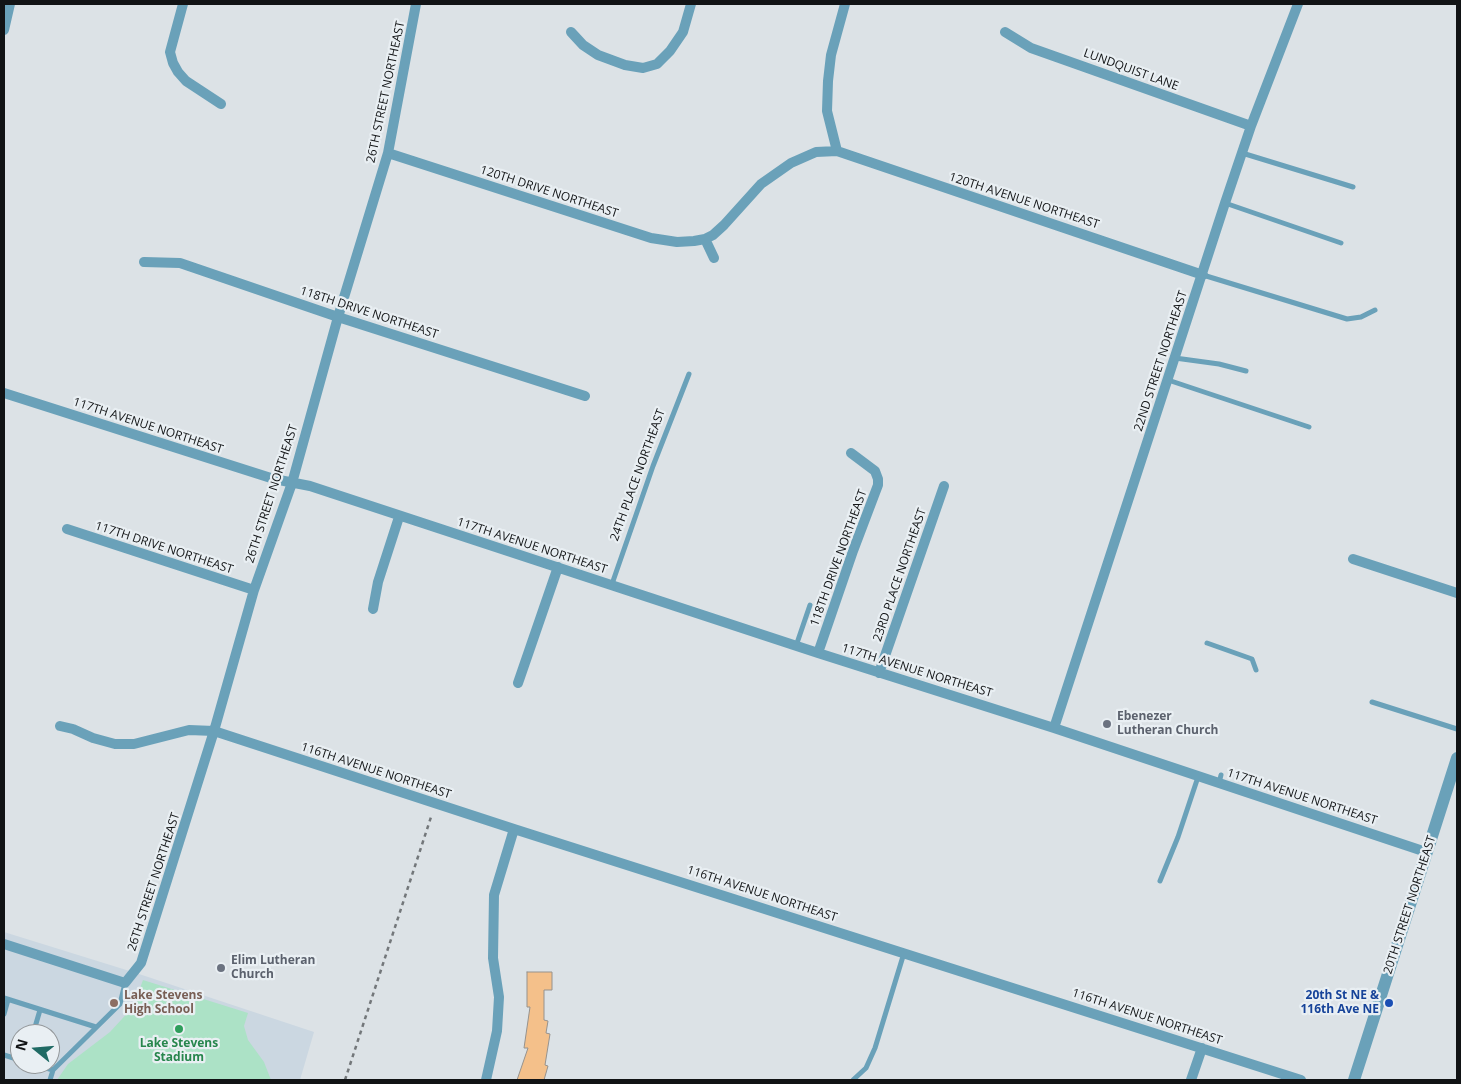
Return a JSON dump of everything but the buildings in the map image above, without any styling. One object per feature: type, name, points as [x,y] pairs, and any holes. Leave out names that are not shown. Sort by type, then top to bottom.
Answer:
[{"type":"street","points":[[4,30],[10,4]]},
{"type":"street","points":[[184,4],[170,52],[173,63],[186,81],[221,104]]},
{"type":"street","name":"26TH STREET NORTHEAST","points":[[125,983],[141,963],[214,731],[254,590],[292,483],[338,317],[388,153],[416,4]]},
{"type":"street","points":[[571,32],[583,45],[598,55],[625,65],[643,68],[657,64],[670,51],[682,32],[691,4]]},
{"type":"street","points":[[714,258],[705,239],[713,235],[724,225],[761,184],[791,163],[816,152],[836,151],[827,111],[828,81],[830,56],[845,4]]},
{"type":"street","name":"22ND STREET NORTHEAST","points":[[1054,728],[1097,609],[1225,203],[1298,4]]},
{"type":"street","name":"LUNDQUIST LANE","points":[[1004,32],[1031,48],[1252,126]]},
{"type":"street","name":"120TH AVENUE NORTHEAST","points":[[836,151],[1203,274]]},
{"type":"street","name":"120TH DRIVE NORTHEAST","points":[[388,153],[651,238],[677,242],[705,239]]},
{"type":"street","name":"118TH DRIVE NORTHEAST","points":[[144,262],[180,263],[338,317],[585,396]]},
{"type":"street","name":"117TH AVENUE NORTHEAST","points":[[4,393],[274,480],[310,486],[399,517],[612,584],[879,673],[1169,762],[1426,852]]},
{"type":"street","name":"118TH DRIVE NORTHEAST","points":[[818,653],[878,485],[875,471],[851,454]]},
{"type":"street","name":"23RD PLACE NORTHEAST","points":[[879,673],[944,486]]},
{"type":"street","points":[[373,609],[378,582],[399,517]]},
{"type":"street","name":"117TH DRIVE NORTHEAST","points":[[67,529],[254,590]]},
{"type":"street","points":[[1354,559],[1457,593]]},
{"type":"street","points":[[518,683],[558,567]]},
{"type":"street","name":"116TH AVENUE NORTHEAST","points":[[60,726],[115,744],[134,744],[189,730],[214,731],[514,829],[1302,1080]]},
{"type":"street","name":"20TH STREET NORTHEAST","points":[[1354,1080],[1457,758]]},
{"type":"street","points":[[486,1080],[497,1031],[499,997],[493,958],[494,895],[514,829]]},
{"type":"street","points":[[4,944],[125,983]]},
{"type":"street","points":[[1191,1080],[1202,1048]]},
{"type":"lane","points":[[1242,153],[1353,187]]},
{"type":"lane","points":[[1225,203],[1341,243]]},
{"type":"lane","points":[[1203,274],[1347,319],[1361,317],[1375,310]]},
{"type":"lane","points":[[1175,358],[1219,364],[1246,371]]},
{"type":"lane","name":"24TH PLACE NORTHEAST","points":[[612,584],[653,466],[688,374]]},
{"type":"lane","points":[[1168,380],[1309,427]]},
{"type":"lane","points":[[796,646],[810,605]]},
{"type":"lane","points":[[1207,643],[1252,659],[1256,670]]},
{"type":"lane","points":[[1372,702],[1457,730]]},
{"type":"lane","points":[[1160,881],[1178,837],[1196,773]]},
{"type":"lane","points":[[853,1080],[866,1068],[875,1048],[904,952]]},
{"type":"lane","points":[[60,1063],[120,1004],[125,983]]},
{"type":"lane","points":[[4,1014],[6,999],[96,1028]]},
{"type":"lane","points":[[36,1024],[40,1010]]},
{"type":"path","points":[[345,1080],[436,803]]},
{"type":"shaded area","name":"Lake Stevens High School","points":[[4,932],[136,973],[314,1032],[300,1080],[4,1080]]},
{"type":"green space","name":"Lake Stevens Stadium","points":[[143,980],[248,1013],[244,1026],[248,1040],[264,1062],[271,1080],[57,1080],[68,1064],[110,1032],[133,1007]]},
{"type":"place","name":"Ebenezer Lutheran Church","points":[[1107,724]]},
{"type":"place","name":"Elim Lutheran Church","points":[[221,968]]},
{"type":"place","name":"Lake Stevens High School","points":[[114,1003]]},
{"type":"place","name":"20th St NE & 116th Ave NE","points":[[1389,1003]]},
{"type":"place","name":"Lake Stevens Stadium","points":[[179,1029]]}]
